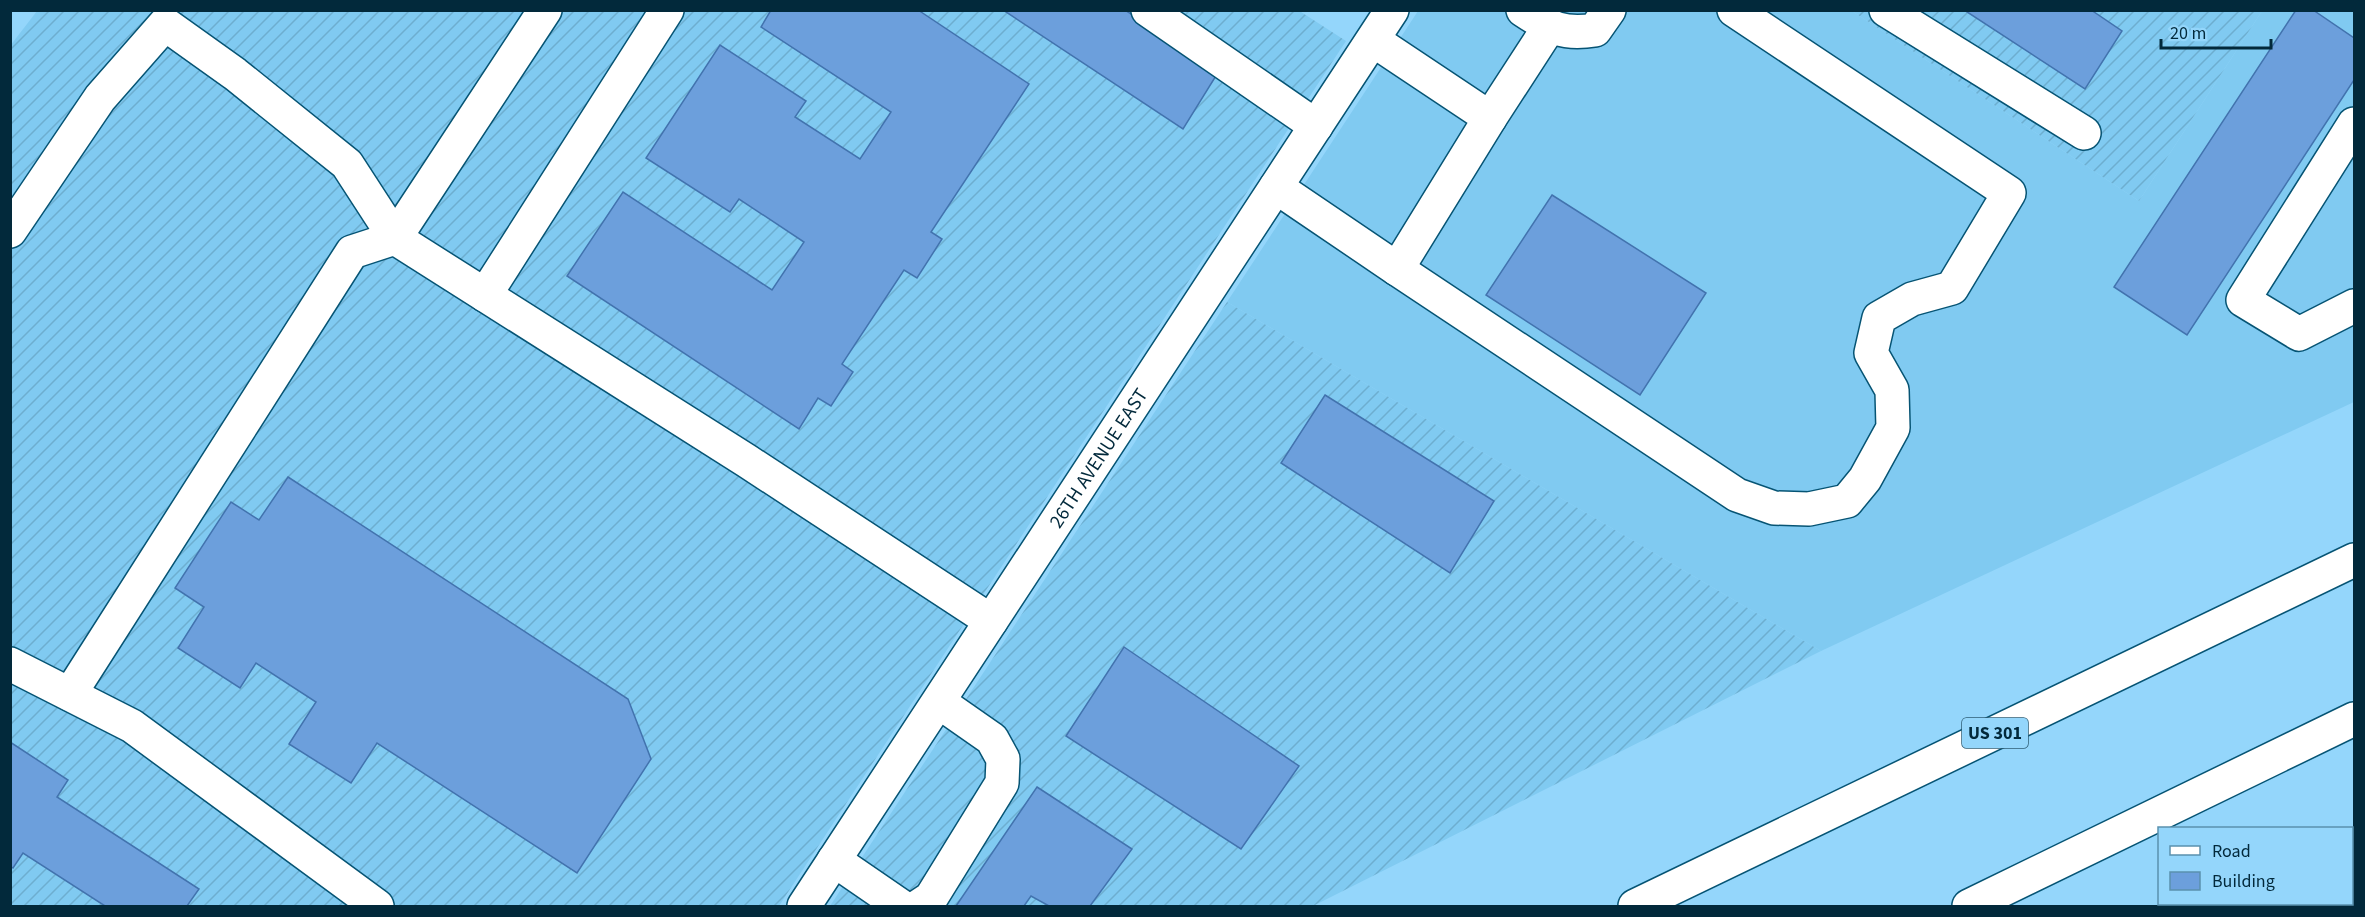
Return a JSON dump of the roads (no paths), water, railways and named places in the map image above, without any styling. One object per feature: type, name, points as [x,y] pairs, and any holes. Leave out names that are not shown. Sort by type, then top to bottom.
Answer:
[{"type":"main road","points":[[70,694],[352,252],[395,238],[545,10]]},
{"type":"main road","points":[[485,295],[667,10]]},
{"type":"main road","points":[[1148,10],[1316,126]]},
{"type":"main road","name":"26TH AVENUE EAST","points":[[804,906],[1392,10]]},
{"type":"main road","points":[[1397,269],[1490,118],[1536,19],[1574,33],[1595,30],[1609,10]]},
{"type":"main road","points":[[1276,187],[1737,495],[1774,508],[1809,509],[1847,501],[1865,479],[1893,428],[1892,390],[1871,353],[1880,318],[1912,299],[1952,288],[2009,193],[1734,10]]},
{"type":"main road","points":[[1886,10],[2084,132]]},
{"type":"main road","points":[[10,231],[100,98],[165,24],[235,74],[347,164],[395,238],[747,461],[991,621]]},
{"type":"main road","points":[[1373,40],[1490,118]]},
{"type":"main road","points":[[2355,124],[2243,300],[2299,334],[2355,306]]},
{"type":"main road","name":"US 301","points":[[1635,906],[2355,560]]},
{"type":"main road","points":[[10,664],[132,726],[377,906]]},
{"type":"main road","points":[[919,906],[931,898],[1002,783],[1003,759],[992,739],[939,702]]},
{"type":"main road","points":[[1969,906],[2355,719]]},
{"type":"main road","points":[[834,861],[901,906]]}]
